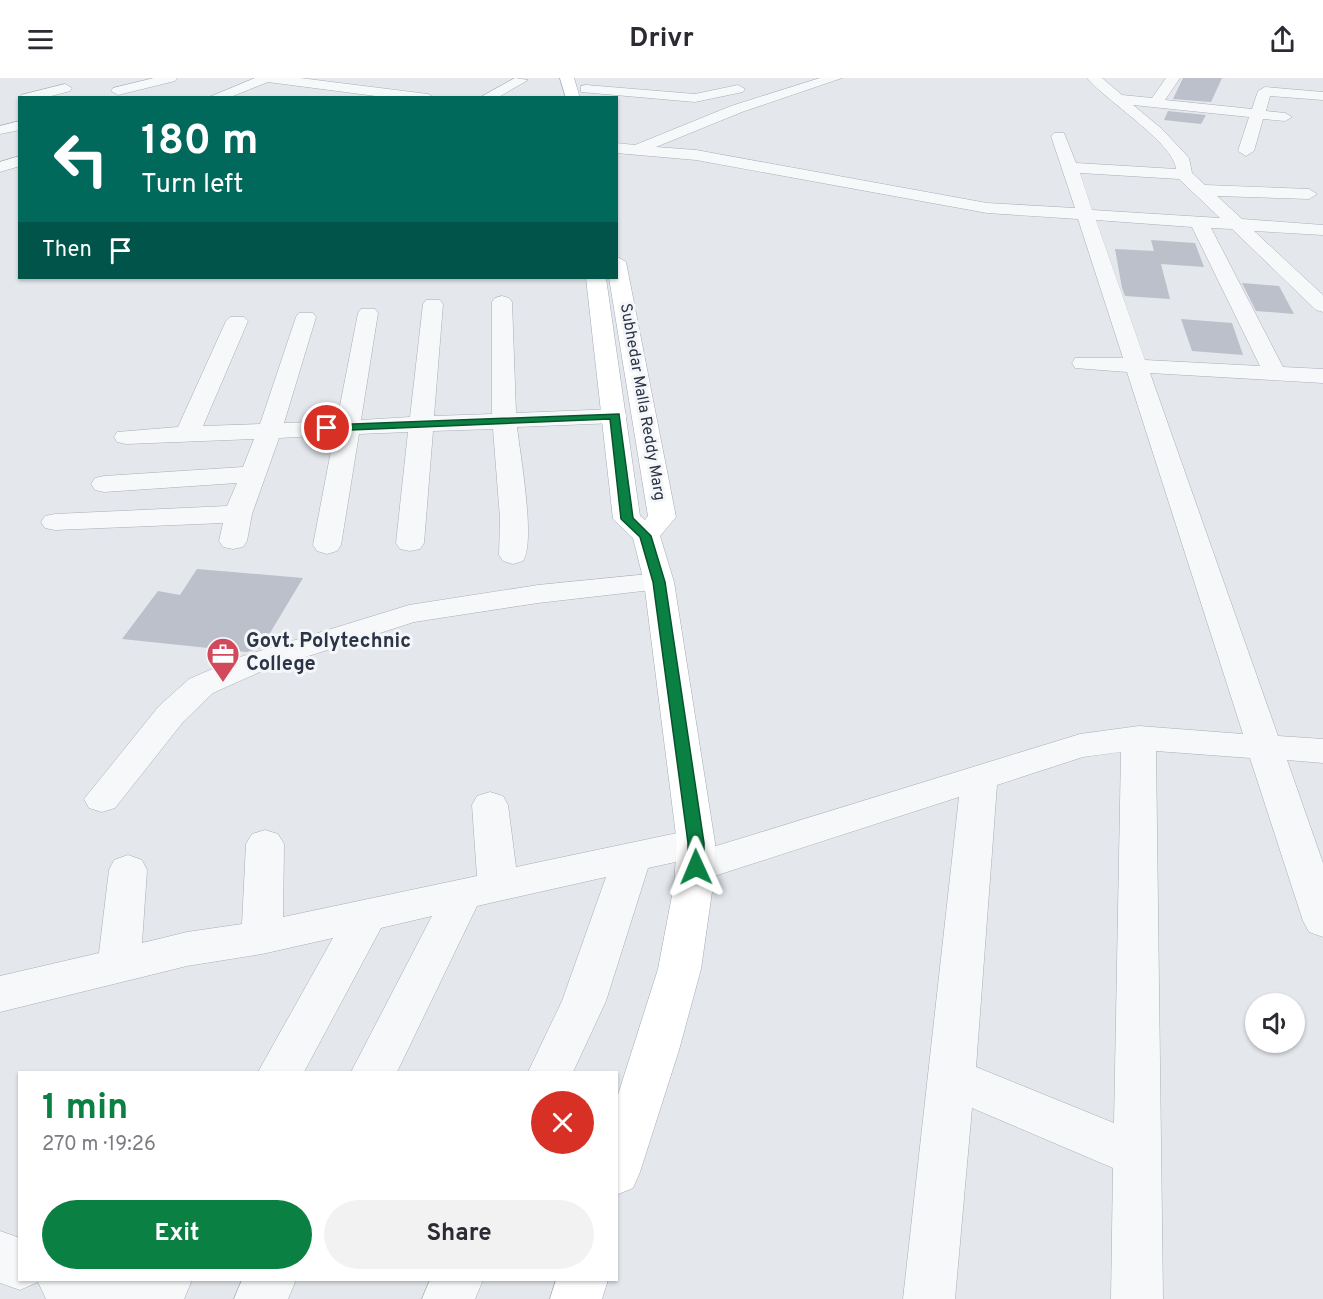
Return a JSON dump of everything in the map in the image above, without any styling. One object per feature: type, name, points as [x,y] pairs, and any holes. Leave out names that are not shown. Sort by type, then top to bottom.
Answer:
[{"type":"main road","points":[[567,78],[572,96]]},
{"type":"main road","name":"Subhedar Malla Reddy Marg","points":[[618,273],[662,517],[646,536]]},
{"type":"main road","name":"Subhedar Malla Reddy Marg","points":[[596,279],[627,519],[646,536],[659,582],[696,855],[681,968],[618,1166]]},
{"type":"main road","points":[[576,1299],[582,1281]]},
{"type":"street","points":[[118,91],[170,78]]},
{"type":"street","points":[[219,96],[268,78],[352,88],[377,95],[394,96]]},
{"type":"street","points":[[352,88],[375,78]]},
{"type":"street","points":[[640,149],[701,120],[736,107],[835,78]]},
{"type":"street","points":[[1095,78],[1121,99],[1183,161],[1184,174]]},
{"type":"street","points":[[1156,103],[1173,78]]},
{"type":"street","points":[[490,96],[521,80]]},
{"type":"street","points":[[586,86],[652,80]]},
{"type":"street","points":[[291,93],[311,83]]},
{"type":"street","points":[[586,86],[695,98],[747,87]]},
{"type":"street","points":[[34,96],[64,88]]},
{"type":"street","points":[[1246,151],[1265,91],[1323,96]]},
{"type":"street","points":[[1121,99],[1285,117]]},
{"type":"street","points":[[0,118],[18,123]]},
{"type":"street","points":[[0,130],[18,125]]},
{"type":"street","points":[[1059,136],[1323,921]]},
{"type":"street","points":[[618,148],[731,161],[987,208],[1323,230]]},
{"type":"street","points":[[0,167],[18,162]]},
{"type":"street","points":[[1070,168],[1184,174],[1289,271],[1323,306]]},
{"type":"street","points":[[1201,190],[1309,194]]},
{"type":"street","points":[[1199,222],[1275,373]]},
{"type":"street","points":[[1289,271],[1312,272]]},
{"type":"street","points":[[502,302],[504,420],[514,518],[513,555]]},
{"type":"street","points":[[410,543],[433,304]]},
{"type":"street","points":[[327,545],[346,427],[368,313]]},
{"type":"street","points":[[55,522],[236,527],[306,317]]},
{"type":"street","points":[[187,434],[237,321]]},
{"type":"street","points":[[1083,363],[1323,376]]},
{"type":"street","points":[[126,437],[615,416]]},
{"type":"street","points":[[104,484],[254,474]]},
{"type":"street","points":[[102,799],[171,714],[201,686],[251,664],[409,614],[538,594],[659,582]]},
{"type":"street","points":[[1137,1299],[1138,738]]},
{"type":"street","points":[[0,994],[187,949],[262,938],[633,856],[696,855],[979,778],[1080,746],[1138,738],[1323,751]]},
{"type":"street","points":[[929,1299],[979,778]]},
{"type":"street","points":[[375,1071],[481,890],[490,805]]},
{"type":"street","points":[[262,938],[265,844]]},
{"type":"street","points":[[551,1071],[584,1001],[633,856]]},
{"type":"street","points":[[119,965],[128,870]]},
{"type":"street","points":[[282,1071],[368,914]]},
{"type":"street","points":[[952,1078],[1137,1155]]},
{"type":"street","points":[[0,1257],[18,1263]]},
{"type":"street","points":[[66,1281],[117,1299]]},
{"type":"street","points":[[155,1299],[165,1281]]},
{"type":"street","points":[[260,1299],[269,1281]]},
{"type":"street","points":[[448,1299],[457,1281]]},
{"type":"building","points":[[1183,78],[1222,78],[1211,102],[1173,99]]},
{"type":"building","points":[[1168,111],[1206,115],[1201,124],[1164,120]]},
{"type":"building","points":[[1151,240],[1195,243],[1204,267],[1161,264],[1170,299],[1125,296],[1122,288],[1115,249],[1154,251]]},
{"type":"building","points":[[1242,283],[1279,286],[1294,314],[1256,311]]},
{"type":"building","points":[[1181,319],[1232,323],[1243,355],[1192,351]]},
{"type":"building","points":[[197,569],[303,578],[261,648],[247,652],[122,639],[158,591],[180,595]]},
{"type":"place","name":"Govt. Polytechnic College","points":[[223,683]]},
{"type":"route","points":[[327,428],[615,416],[627,519],[646,536],[659,582],[696,843],[696,867]]}]
